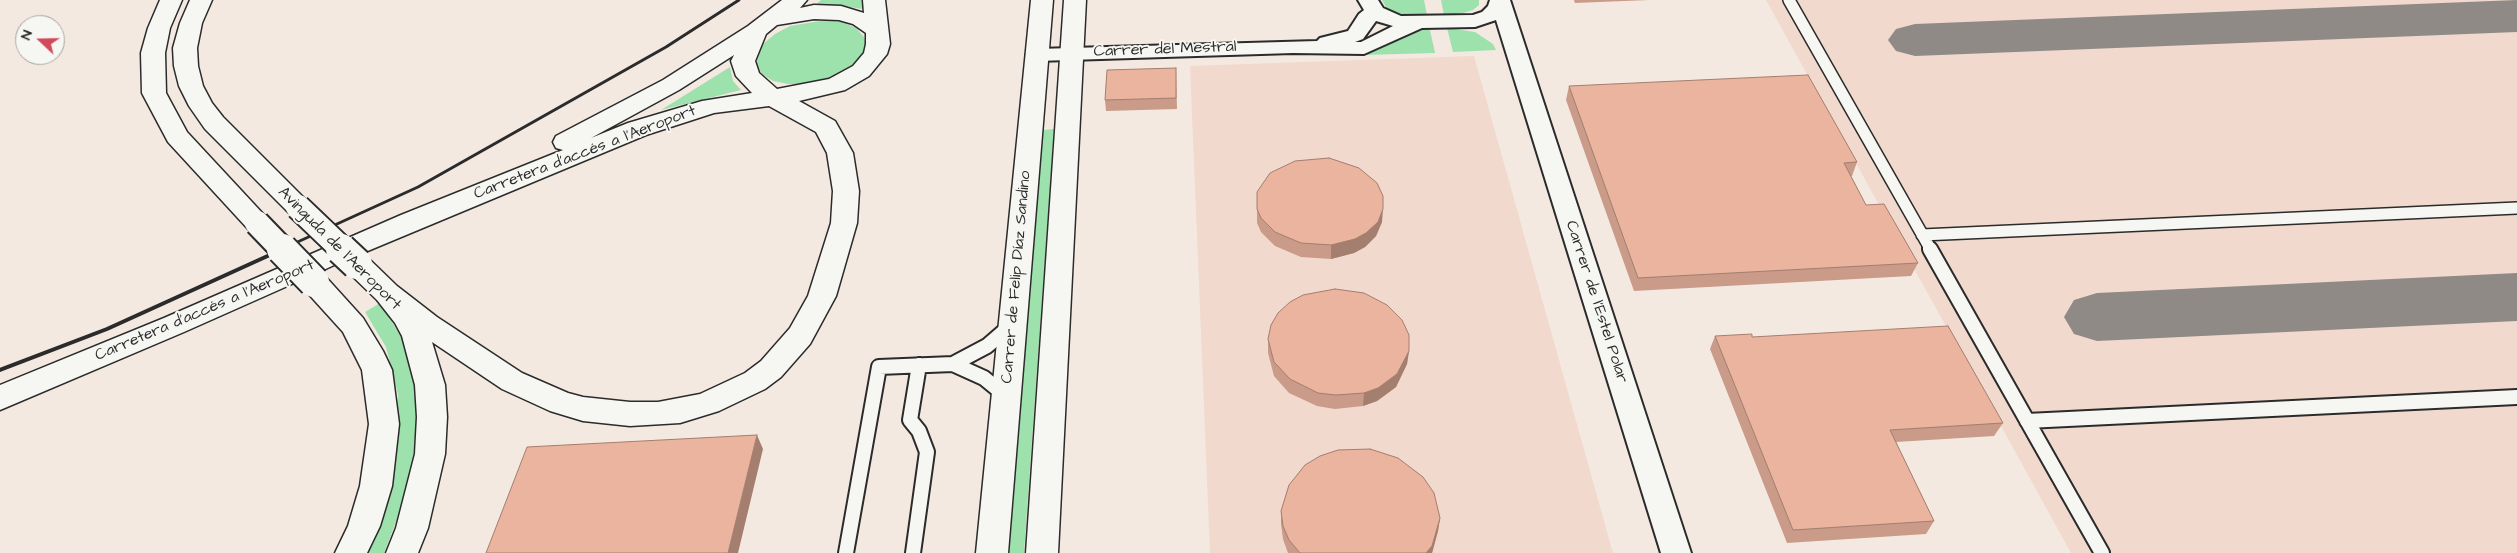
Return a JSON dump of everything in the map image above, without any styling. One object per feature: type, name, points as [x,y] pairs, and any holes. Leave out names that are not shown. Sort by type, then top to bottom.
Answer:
[{"type":"street","points":[[171,0],[159,28],[152,53],[154,93],[178,136],[257,224],[353,325],[369,351],[377,370],[384,424],[376,486],[364,526],[351,553]]},
{"type":"street","name":"Avinguda de l'Aeroport","points":[[201,0],[191,23],[186,48],[186,66],[198,100],[214,123],[386,293],[406,317],[416,336],[430,385],[432,417],[430,454],[412,528],[402,553]]},
{"type":"street","name":"Carretera d'accés a l'Aeroport","points":[[410,221],[627,109],[678,80],[763,25],[796,0]]},
{"type":"street","name":"Carretera d'accés a l'Aeroport","points":[[0,398],[174,325],[410,221],[666,119],[719,104],[822,90],[850,78],[870,63],[875,54],[878,44],[874,0]]},
{"type":"street","name":"Carrer de Felip Díaz Sandino","points":[[992,553],[1042,0]]},
{"type":"street","points":[[1042,553],[1075,0]]},
{"type":"street","points":[[1372,6],[1386,18],[1401,22],[1456,21],[1475,20],[1489,16],[1498,8],[1500,0]]},
{"type":"street","name":"Carrer de l'Estel Polar","points":[[1500,0],[1676,553]]},
{"type":"street","name":"Carrer del Mestral","points":[[1293,47],[1333,41],[1356,35],[1372,6]]},
{"type":"street","points":[[386,293],[487,366],[512,381],[561,403],[605,413],[658,414],[680,412],[732,393],[771,369],[800,336],[822,296],[844,223],[846,191],[844,167],[834,140],[821,122],[773,98],[748,76],[744,68],[745,54],[763,25],[814,12],[841,13],[861,19],[877,31]]},
{"type":"street","name":"Carrer del Mestral","points":[[1037,55],[1293,47],[1364,48],[1420,21]]},
{"type":"street","points":[[1456,21],[1484,30],[1516,52]]},
{"type":"lane","points":[[1789,0],[2102,553]]},
{"type":"lane","points":[[1922,235],[2517,208]]},
{"type":"lane","points":[[954,364],[987,346],[1013,324]]},
{"type":"lane","points":[[846,553],[879,367],[954,364],[984,378],[1006,397]]},
{"type":"lane","points":[[913,553],[927,452],[919,431],[910,420],[919,365]]},
{"type":"lane","points":[[2027,422],[2517,397]]},
{"type":"shaded area","points":[[1766,0],[2517,0],[2517,553],[2071,553]]},
{"type":"shaded area","points":[[1474,56],[1613,553],[1210,553],[1190,66]]},
{"type":"green space","points":[[821,0],[863,0],[862,9],[844,6],[813,7]]},
{"type":"green space","points":[[1382,0],[1424,0],[1427,15],[1399,14],[1387,9]]},
{"type":"green space","points":[[1441,0],[1479,0],[1479,5],[1473,10],[1463,13],[1444,15]]},
{"type":"green space","points":[[826,20],[843,22],[856,28],[864,37],[866,47],[862,58],[853,68],[823,82],[805,85],[773,81],[762,74],[757,65],[757,55],[763,44],[775,34],[790,26]]},
{"type":"green space","points":[[1447,28],[1475,32],[1493,44],[1496,50],[1453,52]]},
{"type":"green space","points":[[1415,30],[1430,30],[1435,53],[1364,55]]},
{"type":"green space","points":[[730,67],[733,81],[741,90],[661,110]]},
{"type":"green space","points":[[1054,129],[1024,553],[1009,553],[1043,130]]},
{"type":"green space","points":[[380,303],[403,340],[418,391],[412,480],[384,553],[364,553],[393,480],[398,395],[386,347],[365,312]]},
{"type":"building","points":[[1176,68],[1176,98],[1105,100],[1107,70]]},
{"type":"building","points":[[1808,75],[1857,162],[1844,163],[1866,205],[1884,204],[1918,263],[1638,278],[1569,86]]},
{"type":"building","points":[[1329,158],[1359,168],[1377,183],[1383,196],[1383,209],[1378,222],[1366,233],[1355,239],[1331,245],[1301,243],[1275,232],[1261,218],[1257,209],[1257,192],[1270,173],[1295,161]]},
{"type":"building","points":[[1335,289],[1364,293],[1387,305],[1402,320],[1409,335],[1409,351],[1397,374],[1378,388],[1364,393],[1336,395],[1318,393],[1290,379],[1274,362],[1268,339],[1271,325],[1278,313],[1290,302],[1303,295]]},
{"type":"building","points":[[1948,326],[2003,423],[1890,430],[1934,521],[1793,530],[1715,336],[1752,334],[1752,337]]},
{"type":"building","points":[[757,435],[728,553],[486,553],[527,447]]},
{"type":"building","points":[[1370,449],[1398,458],[1423,477],[1434,493],[1440,518],[1432,546],[1426,553],[1300,553],[1289,540],[1283,526],[1281,511],[1289,485],[1305,465],[1320,456],[1338,450]]},
{"type":"taxiway","points":[[1915,40],[2517,16]]},
{"type":"taxiway","points":[[2097,317],[2517,297]]},
{"type":"railway","points":[[280,250],[418,187],[666,47],[739,0]]},
{"type":"railway","points":[[0,370],[107,329],[283,249]]}]
